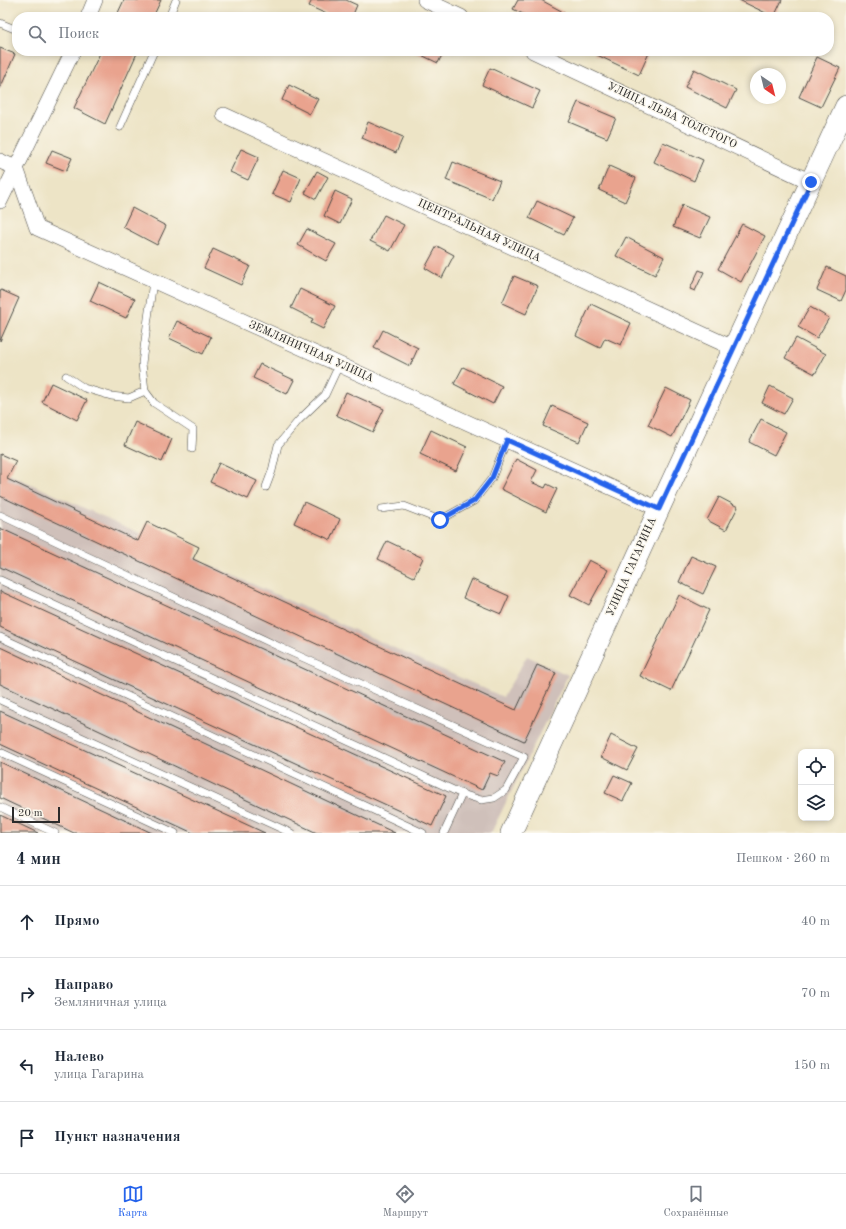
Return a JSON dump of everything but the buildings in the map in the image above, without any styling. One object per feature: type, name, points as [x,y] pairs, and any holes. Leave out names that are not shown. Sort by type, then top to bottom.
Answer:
[{"type":"street","points":[[90,12],[95,0]]},
{"type":"street","points":[[425,0],[450,12]]},
{"type":"street","points":[[0,201],[67,56]]},
{"type":"street","name":"УЛИЦА ЛЬВА ТОЛСТОГО","points":[[544,56],[811,182]]},
{"type":"street","name":"УЛИЦА ГАГАРИНА","points":[[511,833],[733,348],[846,106]]},
{"type":"street","name":"ЦЕНТРАЛЬНАЯ УЛИЦА","points":[[224,115],[733,348]]},
{"type":"street","points":[[0,161],[16,168]]},
{"type":"street","name":"ЗЕМЛЯНИЧНАЯ УЛИЦА","points":[[16,168],[37,228],[659,509]]},
{"type":"lane","points":[[171,12],[176,0]]},
{"type":"lane","points":[[0,23],[12,28]]},
{"type":"lane","points":[[120,127],[152,56]]},
{"type":"lane","points":[[153,281],[142,363],[146,391],[154,404],[193,429],[192,449]]},
{"type":"lane","points":[[266,487],[272,471],[278,445],[299,420],[325,395],[339,365]]},
{"type":"lane","points":[[66,376],[84,388],[112,396],[129,398],[146,391]]},
{"type":"lane","points":[[381,509],[404,506],[440,520],[474,501],[492,478],[507,440]]},
{"type":"lane","points":[[0,515],[286,650],[524,756],[506,790],[494,798],[481,800],[462,794],[0,580]]},
{"type":"lane","points":[[0,637],[422,833]]},
{"type":"lane","points":[[0,700],[292,833]]},
{"type":"lane","points":[[0,752],[175,833]]},
{"type":"lane","points":[[444,833],[462,794]]},
{"type":"lane","points":[[0,807],[56,833]]},
{"type":"shaded area","points":[[0,470],[503,697],[527,656],[568,675],[491,833],[0,833]]},
{"type":"route","points":[[440,520],[474,501],[492,478],[507,440],[659,509],[811,182]]}]
